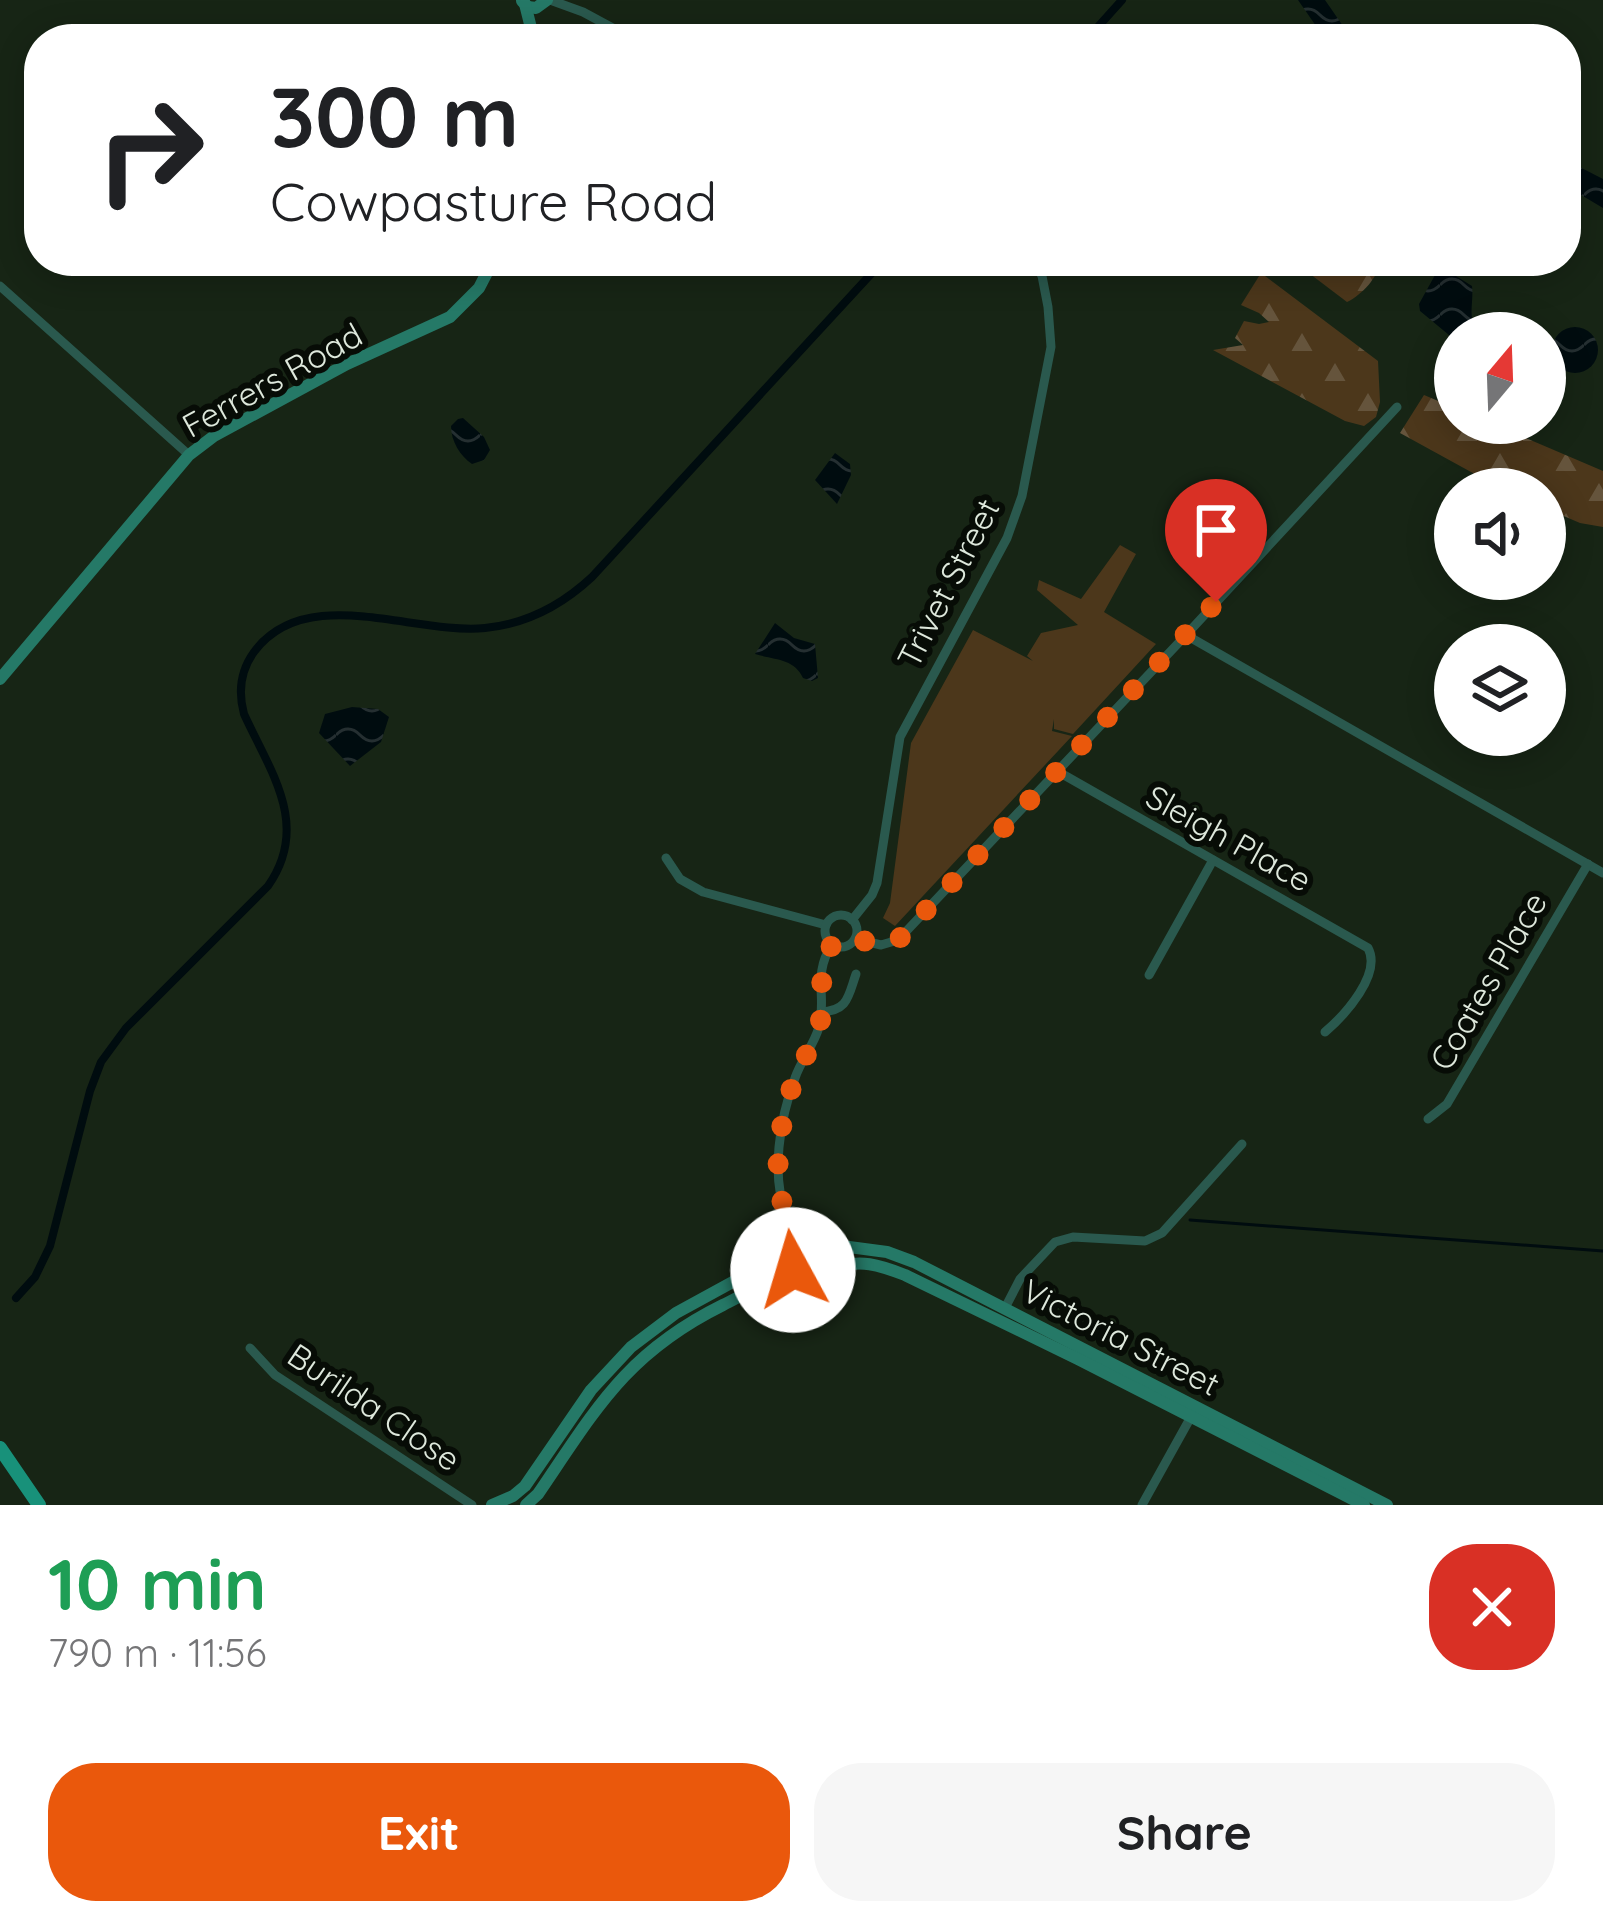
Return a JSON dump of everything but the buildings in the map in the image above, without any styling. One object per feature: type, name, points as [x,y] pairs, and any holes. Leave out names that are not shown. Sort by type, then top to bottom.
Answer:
[{"type":"main road","points":[[523,2],[532,8],[546,2]]},
{"type":"main road","name":"Ferrers Road","points":[[0,679],[189,454],[347,364],[450,317],[485,276]]},
{"type":"main road","points":[[497,1505],[525,1486],[591,1390],[632,1347],[676,1313],[776,1262],[798,1244],[821,1240],[832,1255],[829,1273],[820,1280],[770,1282],[685,1325],[646,1354],[598,1404],[526,1505]]},
{"type":"main road","name":"Victoria Street","points":[[821,1240],[900,1257],[1005,1308],[1364,1505]]},
{"type":"main road","points":[[798,1244],[790,1264],[802,1279]]},
{"type":"main road","name":"Victoria Street","points":[[829,1273],[847,1265],[867,1264],[905,1275],[1388,1505]]},
{"type":"main road","points":[[0,1448],[39,1505]]},
{"type":"street","points":[[546,2],[605,24]]},
{"type":"street","name":"Trivet Street","points":[[853,920],[877,883],[900,736],[1007,538],[1022,496],[1051,356],[1042,276]]},
{"type":"street","points":[[0,286],[189,454]]},
{"type":"street","points":[[856,939],[853,920],[838,915],[826,926],[825,937],[843,948],[856,939],[881,945],[898,940],[1397,407]]},
{"type":"street","points":[[1186,635],[1603,873]]},
{"type":"street","name":"Sleigh Place","points":[[1057,771],[1361,942],[1372,955]]},
{"type":"street","points":[[666,858],[680,878],[704,892],[826,926]]},
{"type":"street","points":[[1149,976],[1213,860]]},
{"type":"street","name":"Coates Place","points":[[1428,1119],[1447,1104],[1588,864]]},
{"type":"street","points":[[798,1244],[782,1198],[780,1141],[795,1077],[821,1020],[820,970],[832,945]]},
{"type":"street","points":[[1325,1032],[1348,1009],[1371,971],[1372,955],[1385,950]]},
{"type":"street","points":[[820,1012],[843,1006],[856,974]]},
{"type":"street","points":[[1005,1308],[1020,1279],[1055,1242],[1072,1237],[1145,1240],[1162,1233],[1242,1144]]},
{"type":"street","name":"Burilda Close","points":[[250,1348],[275,1376],[472,1505]]},
{"type":"street","points":[[1142,1505],[1194,1412]]},
{"type":"green space","points":[[1259,276],[1265,276],[1378,361],[1376,417],[1364,426],[1345,421],[1213,350],[1243,345],[1235,338],[1244,321],[1269,322],[1241,305]]},
{"type":"green space","points":[[1313,276],[1374,276],[1347,302]]},
{"type":"green space","points":[[1424,395],[1434,399],[1434,444],[1540,444],[1603,471],[1603,527],[1566,517],[1566,468],[1464,468],[1400,433]]},
{"type":"green space","points":[[1120,545],[1136,554],[1104,612],[1156,644],[1073,734],[1054,729],[1054,719],[1052,731],[1072,736],[895,926],[883,918],[890,903],[911,743],[973,630],[1033,661],[1027,656],[1041,633],[1078,625],[1037,590],[1039,580],[1081,599]]},
{"type":"water","points":[[1298,0],[1325,0],[1342,24],[1315,24]]},
{"type":"water","points":[[1581,168],[1603,179],[1603,208],[1581,195]]},
{"type":"water","points":[[1434,276],[1456,276],[1472,286],[1472,312],[1434,312],[1434,323],[1420,311]]},
{"type":"water","points":[[1566,329],[1584,329],[1598,350],[1591,366],[1575,373],[1566,371]]},
{"type":"water","points":[[463,418],[484,437],[490,450],[484,460],[472,464],[457,448],[451,426]]},
{"type":"water","points":[[835,453],[850,464],[851,475],[837,504],[815,480]]},
{"type":"water","points":[[775,623],[794,638],[815,644],[818,678],[803,678],[789,663],[755,654]]},
{"type":"water","points":[[352,707],[378,709],[389,717],[381,742],[350,766],[319,733],[325,714]]},
{"type":"waterway","points":[[1100,24],[1122,0]]},
{"type":"waterway","points":[[16,1298],[35,1277],[50,1246],[101,1062],[126,1028],[268,886],[280,863],[286,841],[282,798],[242,706],[244,674],[254,652],[276,631],[331,615],[485,628],[515,622],[556,604],[592,577],[869,276]]},
{"type":"waterway","points":[[1190,1220],[1603,1251]]},
{"type":"route","points":[[793,1270],[790,1257],[800,1241],[785,1214],[779,1153],[795,1077],[821,1020],[820,970],[832,945],[843,948],[856,939],[888,945],[898,940],[1216,602]]}]
